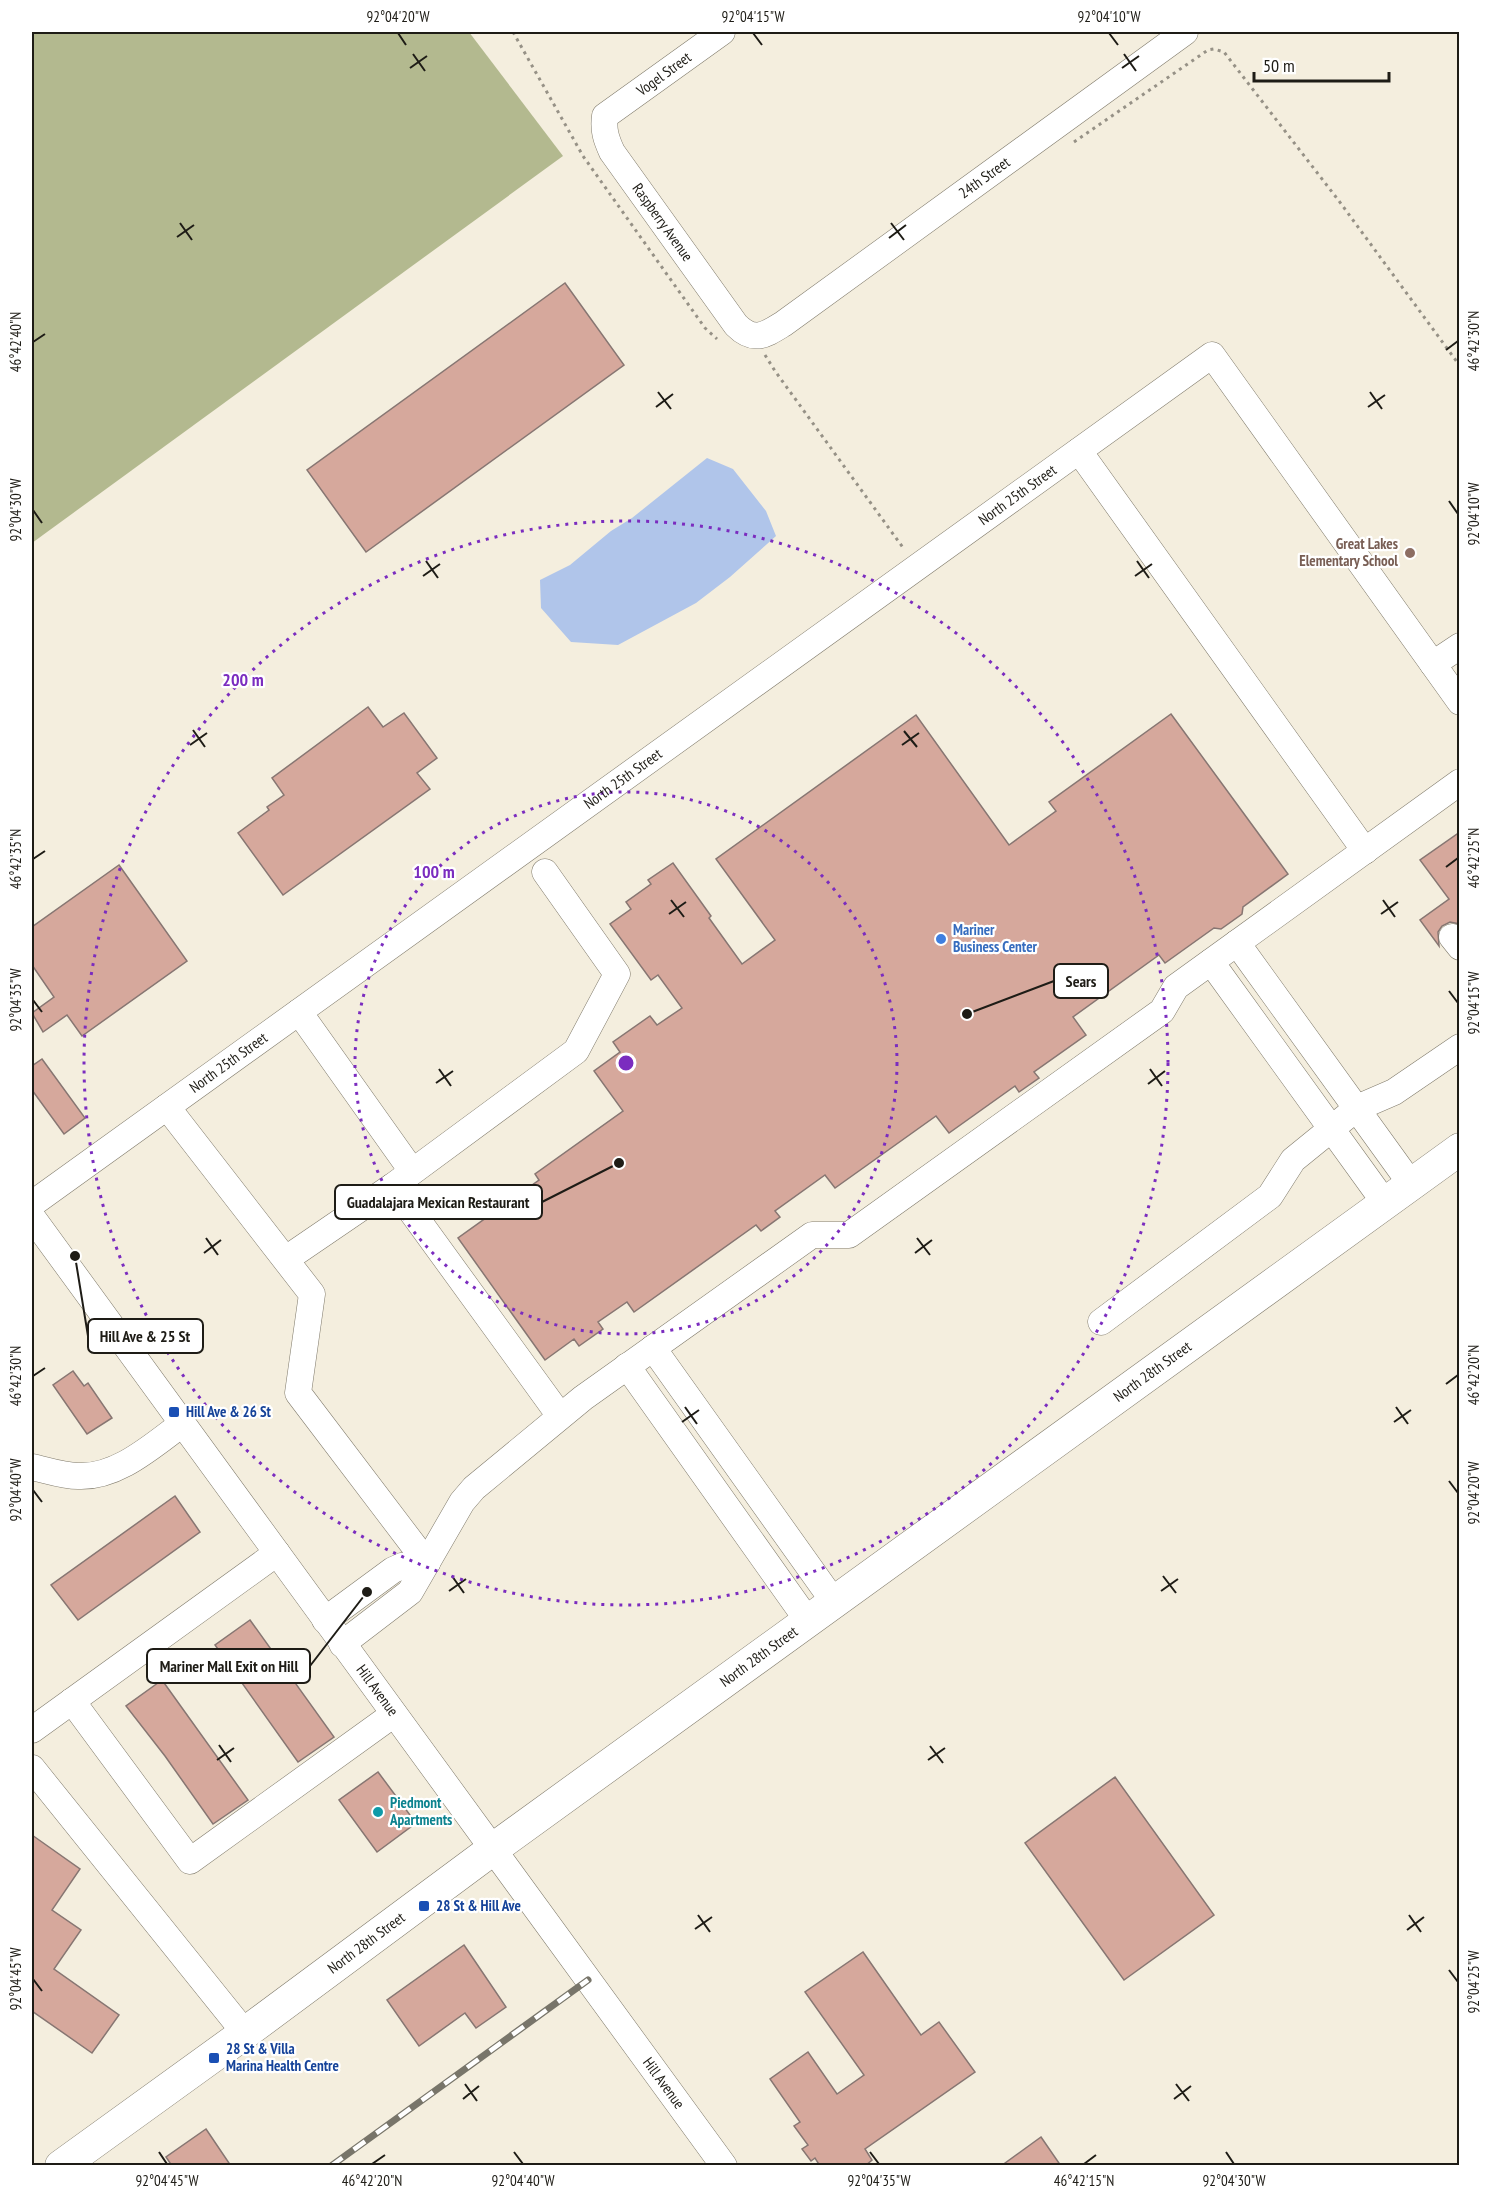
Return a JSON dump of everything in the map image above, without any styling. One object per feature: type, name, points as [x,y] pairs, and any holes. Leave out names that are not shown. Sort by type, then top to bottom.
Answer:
[{"type":"main road","name":"North 28th Street","points":[[61,2166],[493,1849],[1460,1149]]},
{"type":"street","name":"Vogel Street","points":[[605,116],[722,32]]},
{"type":"street","name":"24th Street","points":[[736,326],[756,336],[768,333],[783,324],[1185,32]]},
{"type":"street","name":"Raspberry Avenue","points":[[605,116],[606,140],[612,152],[736,326]]},
{"type":"street","name":"North 25th Street","points":[[32,1204],[1212,355],[1433,664]]},
{"type":"street","points":[[1079,451],[1365,851]]},
{"type":"street","points":[[1460,646],[1433,664],[1460,702]]},
{"type":"street","points":[[342,1644],[406,1596],[462,1502],[474,1488],[560,1416],[812,1235],[849,1235],[1162,1011],[1176,987],[1460,782]]},
{"type":"street","points":[[286,1259],[403,1179],[576,1051],[617,974],[545,872]]},
{"type":"street","points":[[1237,943],[1411,1184]]},
{"type":"street","points":[[1211,962],[1385,1203]]},
{"type":"street","points":[[299,1012],[403,1179],[560,1416]]},
{"type":"street","points":[[1101,1322],[1270,1196],[1293,1160],[1357,1108],[1394,1092],[1460,1047]]},
{"type":"street","points":[[167,1107],[312,1294],[298,1393],[427,1563]]},
{"type":"street","name":"Hill Avenue","points":[[32,1217],[724,2166]]},
{"type":"street","points":[[653,1348],[834,1602]]},
{"type":"street","points":[[627,1366],[808,1621]]},
{"type":"street","points":[[32,1467],[76,1477],[95,1476],[114,1469],[182,1424]]},
{"type":"street","points":[[32,1730],[277,1554]]},
{"type":"street","points":[[325,1620],[393,1570],[402,1566],[427,1563]]},
{"type":"street","points":[[72,1701],[190,1861],[394,1714]]},
{"type":"street","points":[[32,1768],[245,2033]]},
{"type":"path","points":[[765,354],[918,568]]},
{"type":"green space","points":[[32,32],[469,32],[563,156],[32,543]]},
{"type":"water","points":[[707,458],[733,469],[766,511],[776,536],[730,577],[696,603],[618,645],[571,642],[541,608],[540,580],[570,565]]},
{"type":"building","points":[[565,283],[624,365],[366,552],[307,470]]},
{"type":"building","points":[[368,707],[383,727],[404,713],[437,758],[417,773],[430,789],[283,895],[238,833],[269,810],[267,807],[284,795],[272,778]]},
{"type":"building","points":[[1171,714],[1288,874],[1243,907],[1242,914],[1221,929],[1214,928],[1165,963],[1159,955],[1073,1017],[1086,1035],[1034,1072],[1039,1078],[1019,1092],[1015,1086],[949,1133],[936,1116],[835,1188],[825,1175],[775,1211],[780,1217],[761,1231],[756,1225],[634,1312],[627,1302],[598,1322],[603,1329],[579,1346],[574,1339],[545,1360],[458,1238],[539,1180],[535,1174],[623,1111],[594,1071],[620,1052],[613,1042],[650,1016],[657,1025],[682,1008],[658,975],[651,980],[610,924],[631,909],[626,902],[651,884],[648,880],[673,863],[742,964],[775,940],[716,859],[916,715],[1009,845],[1056,811],[1049,802]]},
{"type":"building","points":[[1460,832],[1460,924],[1450,922],[1442,926],[1438,932],[1439,946],[1420,920],[1449,899],[1420,860]]},
{"type":"building","points":[[119,865],[187,961],[82,1036],[67,1015],[43,1032],[32,1013],[54,997],[32,965],[32,927]]},
{"type":"building","points":[[42,1059],[85,1118],[64,1134],[32,1090],[32,1066]]},
{"type":"building","points":[[73,1371],[84,1386],[88,1383],[112,1418],[87,1434],[53,1385]]},
{"type":"building","points":[[175,1496],[200,1532],[78,1620],[51,1585]]},
{"type":"building","points":[[250,1620],[334,1737],[298,1762],[215,1645]]},
{"type":"building","points":[[162,1680],[248,1800],[213,1824],[126,1706]]},
{"type":"building","name":"Piedmont Apartments","points":[[378,1772],[416,1823],[377,1852],[339,1800]]},
{"type":"building","points":[[1115,1777],[1214,1915],[1124,1980],[1025,1843]]},
{"type":"building","points":[[32,1835],[80,1869],[52,1910],[81,1930],[54,1969],[119,2015],[92,2053],[32,2011]]},
{"type":"building","points":[[464,1945],[506,2007],[476,2028],[465,2013],[419,2046],[387,2000]]},
{"type":"building","points":[[863,1952],[921,2035],[939,2022],[975,2072],[865,2149],[872,2160],[865,2166],[820,2166],[815,2158],[811,2161],[802,2149],[808,2145],[794,2126],[800,2122],[770,2079],[808,2052],[837,2094],[864,2075],[805,1992]]},
{"type":"building","points":[[206,2129],[231,2166],[172,2166],[166,2157]]},
{"type":"building","points":[[1041,2137],[1061,2166],[1001,2166]]},
{"type":"railway","points":[[331,2166],[588,1980]]},
{"type":"place","name":"Great Lakes Elementary School","points":[[1410,553]]},
{"type":"place","name":"Mariner Business Center","points":[[941,939]]},
{"type":"place","name":"Sears","points":[[967,1014]]},
{"type":"place","name":"Guadalajara Mexican Restaurant","points":[[619,1163]]},
{"type":"place","name":"Hill Ave & 25 St","points":[[75,1256]]},
{"type":"place","name":"Hill Ave & 26 St","points":[[174,1412]]},
{"type":"place","name":"Mariner Mall Exit on Hill","points":[[367,1592]]},
{"type":"place","name":"Piedmont Apartments","points":[[378,1812]]},
{"type":"place","name":"28 St & Hill Ave","points":[[424,1906]]},
{"type":"place","name":"28 St & Villa Marina Health Centre","points":[[214,2058]]}]
